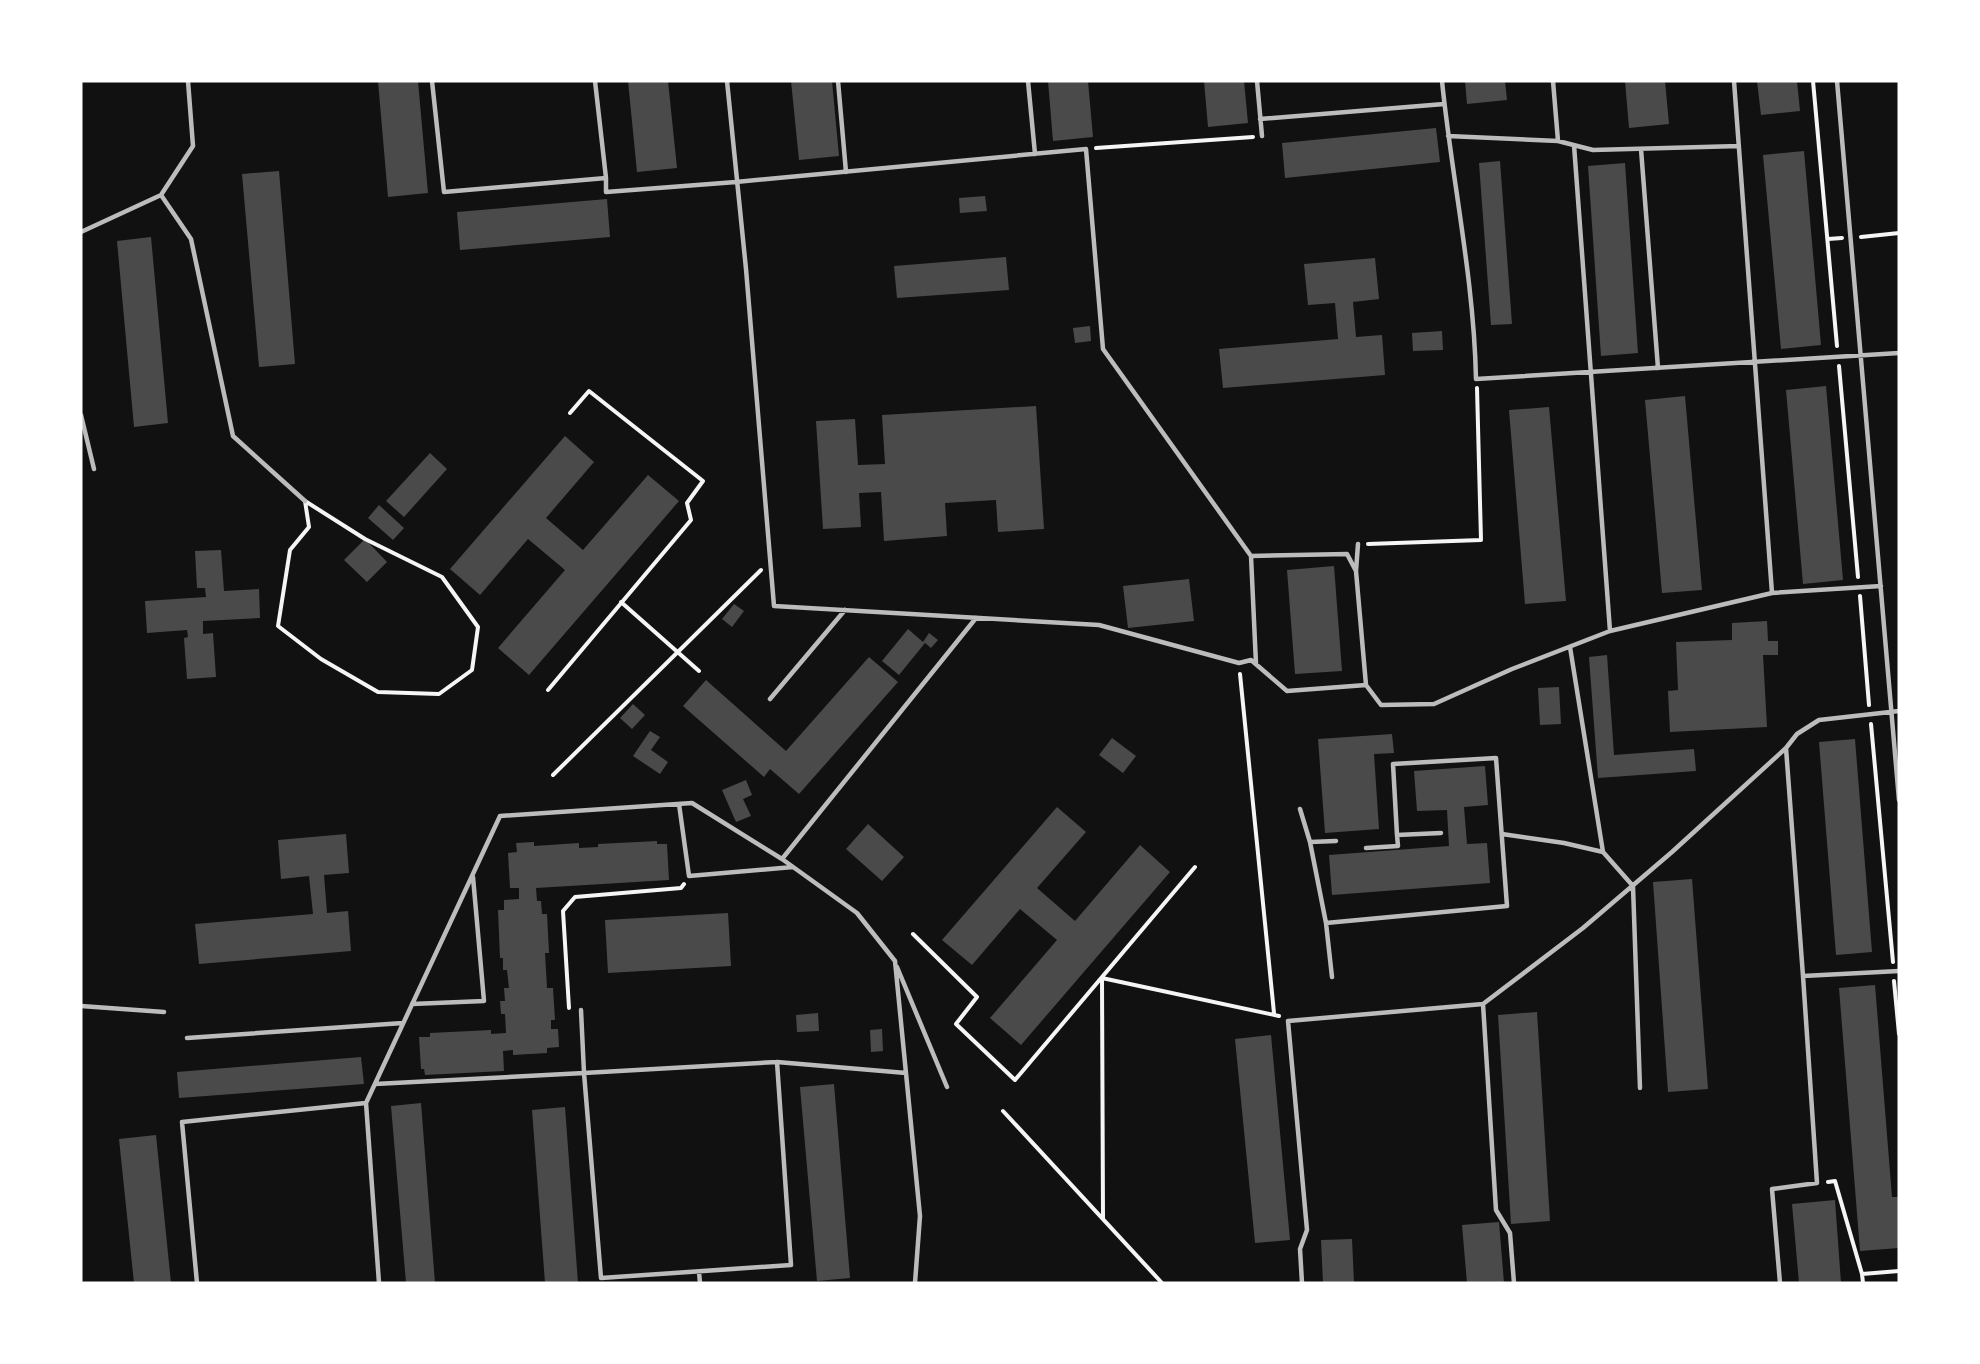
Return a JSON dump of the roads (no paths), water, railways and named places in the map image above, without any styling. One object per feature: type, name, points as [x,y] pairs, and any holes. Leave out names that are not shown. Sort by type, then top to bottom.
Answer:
[{"type":"lane","points":[[81,232],[161,195],[193,146],[188,81]]},
{"type":"lane","points":[[432,81],[444,192],[606,178]]},
{"type":"lane","points":[[595,81],[606,192],[1086,149],[1103,349],[1251,556],[1256,665]]},
{"type":"lane","points":[[727,81],[746,269],[774,606],[1098,625],[1239,663],[1251,660],[1287,691],[1366,685]]},
{"type":"lane","points":[[838,81],[846,172]]},
{"type":"lane","points":[[1028,81],[1035,154]]},
{"type":"lane","points":[[1257,81],[1262,136]]},
{"type":"lane","points":[[1442,81],[1476,351],[1476,379],[1899,353]]},
{"type":"lane","points":[[1553,81],[1558,141]]},
{"type":"lane","points":[[1734,81],[1772,593]]},
{"type":"lane","points":[[1837,81],[1899,800]]},
{"type":"lane","points":[[1260,118],[1444,104]]},
{"type":"lane","points":[[1448,136],[1558,141],[1593,150],[1739,146]]},
{"type":"lane","points":[[1574,145],[1610,631]]},
{"type":"lane","points":[[1641,149],[1658,368]]},
{"type":"lane","points":[[161,195],[191,239],[233,436],[305,501]]},
{"type":"lane","points":[[81,415],[94,469]]},
{"type":"lane","points":[[1358,544],[1356,571],[1366,685],[1381,705],[1434,704],[1512,669],[1610,631],[1772,593],[1881,586]]},
{"type":"lane","points":[[1251,556],[1347,554],[1356,571]]},
{"type":"lane","points":[[770,699],[845,610]]},
{"type":"lane","points":[[782,859],[976,618]]},
{"type":"lane","points":[[1570,647],[1603,852],[1633,886],[1640,1088]]},
{"type":"lane","points":[[1302,1283],[1300,1248],[1307,1230],[1288,1021],[1483,1004],[1583,928],[1633,886],[1786,748],[1797,734],[1819,720],[1899,711]]},
{"type":"lane","points":[[1780,1283],[1772,1189],[1817,1183],[1786,748]]},
{"type":"lane","points":[[1326,923],[1507,906],[1496,758],[1393,764],[1398,846],[1366,848]]},
{"type":"lane","points":[[679,804],[689,876],[793,867]]},
{"type":"lane","points":[[379,1283],[366,1102],[500,816],[692,804],[782,859],[857,913],[895,961],[947,1087]]},
{"type":"lane","points":[[1300,809],[1310,842],[1326,923],[1332,977]]},
{"type":"lane","points":[[1397,836],[1442,832]]},
{"type":"lane","points":[[1502,834],[1564,843],[1603,852]]},
{"type":"lane","points":[[1310,842],[1336,841]]},
{"type":"lane","points":[[412,1004],[483,1001],[473,874]]},
{"type":"lane","points":[[895,961],[920,1216],[915,1283]]},
{"type":"lane","points":[[1803,976],[1896,971]]},
{"type":"lane","points":[[1483,1004],[1496,1210],[1510,1233],[1514,1283]]},
{"type":"lane","points":[[81,1006],[164,1012]]},
{"type":"lane","points":[[581,1010],[601,1278],[791,1265],[777,1062]]},
{"type":"lane","points":[[187,1038],[403,1023]]},
{"type":"lane","points":[[375,1084],[777,1062],[906,1073]]},
{"type":"lane","points":[[197,1283],[182,1122],[366,1102]]},
{"type":"lane","points":[[699,1272],[700,1283]]}]
